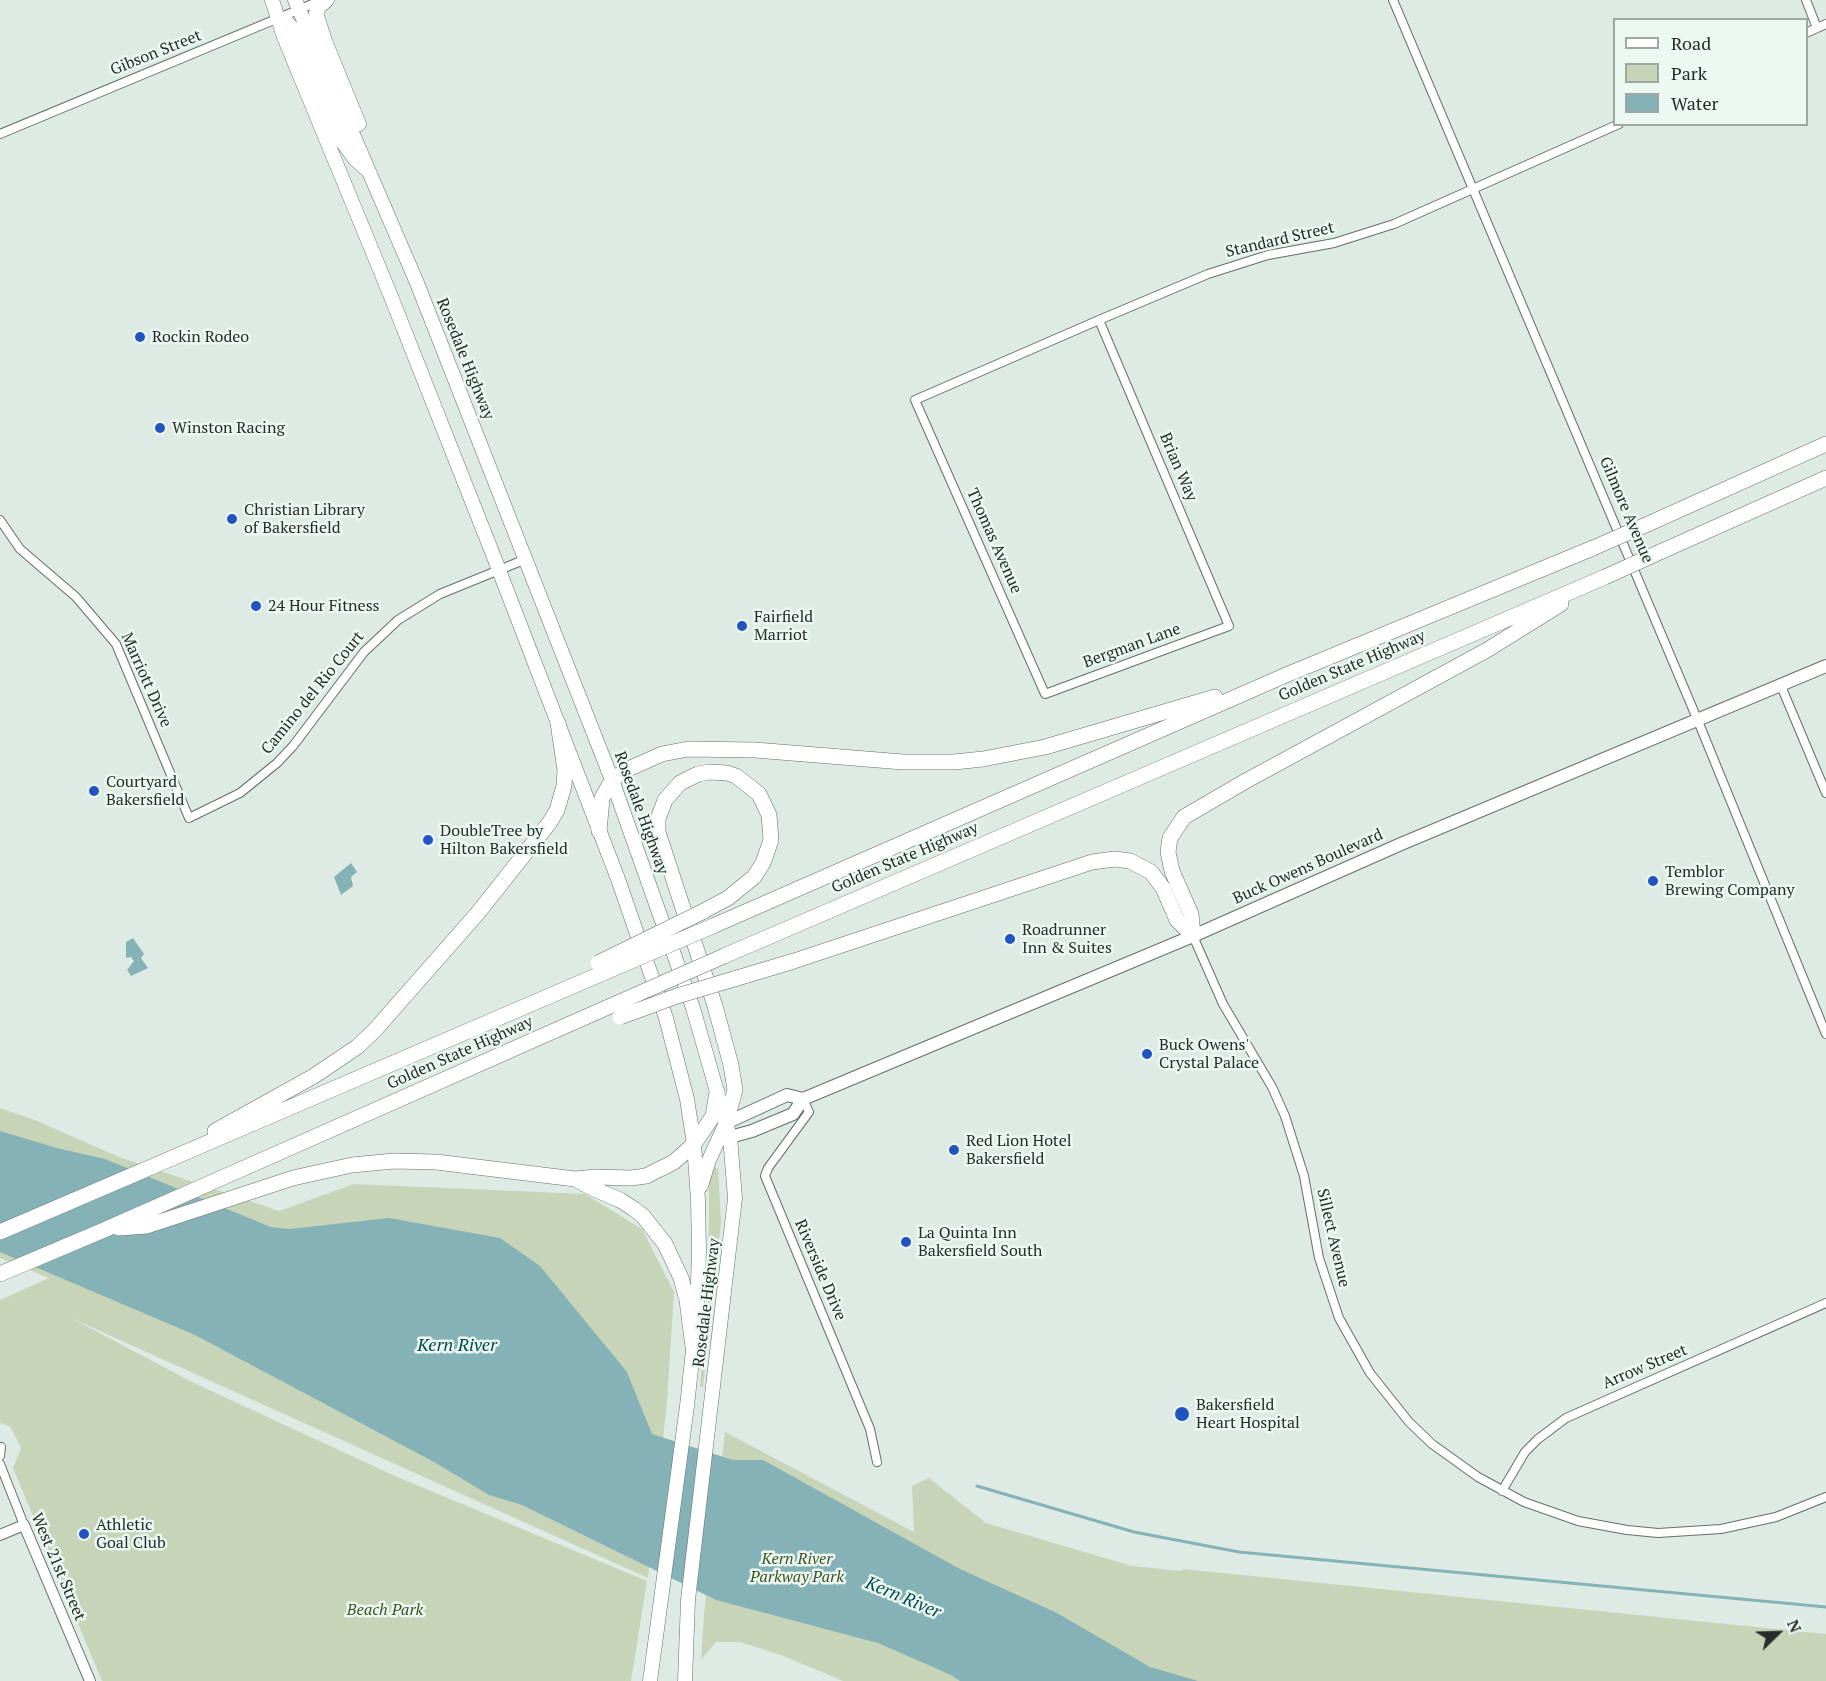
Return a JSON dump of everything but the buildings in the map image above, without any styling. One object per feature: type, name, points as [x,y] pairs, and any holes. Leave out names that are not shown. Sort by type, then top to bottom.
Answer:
[{"type":"highway","name":"Golden State Highway","points":[[0,1232],[476,1028],[601,968],[713,926],[1286,675],[1593,548],[1826,444]]},
{"type":"highway","name":"Golden State Highway","points":[[0,1274],[590,1016],[617,1010],[724,956],[1605,577],[1826,478]]},
{"type":"highway","points":[[1193,936],[1191,914],[1172,871],[1168,852],[1168,844],[1174,831],[1188,813],[1487,650],[1605,577]]},
{"type":"highway","points":[[599,831],[602,798],[612,780],[626,770],[662,754],[688,749],[755,750],[903,762],[954,762],[983,759],[1045,747],[1286,675]]},
{"type":"highway","points":[[175,1158],[215,1131],[336,1062],[374,1031],[477,914],[550,822],[557,810],[564,786],[564,752],[558,723]]},
{"type":"highway","points":[[104,1230],[147,1226],[293,1178],[352,1166],[394,1161],[447,1163],[575,1179],[646,1176],[674,1162],[694,1144],[722,1128],[735,1090],[731,1065],[715,1006],[658,832],[658,819],[665,800],[680,783],[698,774],[727,773],[736,776],[759,794],[769,815],[771,840],[763,863],[754,877],[728,898],[702,912],[601,968]]},
{"type":"highway","points":[[617,1010],[677,996],[794,961],[1092,862],[1115,859],[1130,861],[1152,872],[1163,888],[1177,920],[1193,936]]},
{"type":"highway","points":[[717,1092],[715,1107],[722,1128]]},
{"type":"highway","points":[[575,1179],[621,1200],[634,1209],[643,1216],[665,1244],[681,1278],[687,1300],[693,1347]]},
{"type":"main road","name":"Rosedale Highway","points":[[272,0],[499,570],[599,831],[653,976],[687,1099],[694,1144],[698,1200],[697,1313],[687,1406],[658,1608],[650,1681]]},
{"type":"main road","points":[[325,0],[316,14],[364,139],[370,172]]},
{"type":"main road","name":"Rosedale Highway","points":[[298,5],[417,283],[612,780],[683,979],[717,1092]]},
{"type":"main road","points":[[278,19],[286,21],[295,30],[341,140],[355,159],[370,172]]},
{"type":"main road","name":"Buck Owens Boulevard","points":[[722,1128],[752,1131],[793,1114],[803,1099],[1193,936],[1398,845],[1826,666]]},
{"type":"main road","name":"Buck Owens Boulevard","points":[[722,1128],[787,1095],[803,1099]]},
{"type":"main road","points":[[687,1099],[722,1128],[709,1160],[698,1200]]},
{"type":"main road","name":"Rosedale Highway","points":[[685,1681],[688,1600],[735,1198],[722,1128]]},
{"type":"street","name":"Gibson Street","points":[[0,134],[278,19],[298,5],[325,0]]},
{"type":"street","name":"Gilmore Avenue","points":[[1393,0],[1698,721],[1826,1034]]},
{"type":"street","points":[[1806,0],[1822,26],[1808,32]]},
{"type":"street","name":"Standard Street","points":[[915,400],[1208,274],[1238,263],[1364,234],[1394,224],[1475,190],[1615,126]]},
{"type":"street","name":"Brian Way","points":[[1099,320],[1229,626]]},
{"type":"street","name":"Thomas Avenue","points":[[915,400],[1045,694]]},
{"type":"street","name":"Marriott Drive","points":[[0,520],[20,549],[76,597],[116,644],[189,818]]},
{"type":"street","name":"Camino del Rio Court","points":[[189,818],[240,793],[277,764],[364,652],[398,620],[440,594],[526,559]]},
{"type":"street","name":"Bergman Lane","points":[[1045,694],[1229,626]]},
{"type":"street","points":[[1781,686],[1826,793]]},
{"type":"street","name":"Sillect Avenue","points":[[1193,936],[1223,1005],[1272,1087],[1285,1116],[1304,1176],[1314,1234],[1326,1282],[1340,1318],[1353,1346],[1370,1373],[1409,1422],[1452,1460],[1502,1491],[1548,1512],[1578,1521],[1627,1530],[1658,1533],[1721,1529],[1776,1517],[1826,1497]]},
{"type":"street","name":"Riverside Drive","points":[[803,1099],[809,1112],[768,1168],[765,1176],[870,1428],[877,1462]]},
{"type":"street","name":"Arrow Street","points":[[1502,1491],[1525,1452],[1538,1438],[1566,1418],[1826,1304]]},
{"type":"street","points":[[0,1456],[1,1446]]},
{"type":"street","name":"West 21st Street","points":[[0,1464],[90,1681]]},
{"type":"street","points":[[0,1535],[24,1525]]},
{"type":"green space","name":"Beach Park","points":[[0,1108],[35,1120],[119,1157],[279,1211],[354,1184],[585,1194],[642,1229],[674,1292],[667,1402],[648,1578],[71,1318],[194,1383],[395,1476],[647,1581],[631,1681],[102,1681],[13,1468],[21,1448],[10,1426],[0,1423],[0,1300],[49,1278],[0,1258]]},
{"type":"green space","points":[[713,1167],[718,1168],[721,1222],[703,1387],[700,1387],[709,1285],[709,1184]]},
{"type":"green space","name":"Kern River Parkway Park","points":[[725,1432],[914,1532],[912,1486],[929,1478],[986,1523],[1132,1566],[1182,1571],[1183,1569],[1826,1634],[1826,1681],[843,1681],[781,1655],[740,1642],[716,1642],[701,1660],[704,1614]]},
{"type":"water","points":[[351,863],[357,872],[351,877],[353,886],[341,895],[334,877]]},
{"type":"water","points":[[133,938],[144,954],[141,958],[148,968],[131,976],[127,970],[134,961],[131,957],[126,958],[126,942]]},
{"type":"water","name":"Kern River","points":[[0,1131],[105,1159],[271,1227],[289,1229],[389,1218],[500,1238],[540,1266],[627,1372],[652,1434],[733,1460],[763,1460],[960,1569],[1057,1613],[1150,1667],[1198,1681],[960,1681],[878,1643],[716,1600],[522,1505],[489,1495],[434,1462],[195,1335],[0,1252]]},
{"type":"waterway","points":[[977,1486],[1134,1532],[1239,1552],[1826,1607]]},
{"type":"place","name":"Rockin Rodeo","points":[[140,337]]},
{"type":"place","name":"Winston Racing","points":[[160,428]]},
{"type":"place","name":"Christian Library of Bakersfield","points":[[232,519]]},
{"type":"place","name":"24 Hour Fitness","points":[[256,606]]},
{"type":"place","name":"Fairfield Marriot","points":[[742,626]]},
{"type":"place","name":"Courtyard Bakersfield","points":[[94,791]]},
{"type":"place","name":"DoubleTree by Hilton Bakersfield","points":[[428,840]]},
{"type":"place","name":"Temblor Brewing Company","points":[[1653,881]]},
{"type":"place","name":"Roadrunner Inn & Suites","points":[[1010,939]]},
{"type":"place","name":"Buck Owens' Crystal Palace","points":[[1147,1054]]},
{"type":"place","name":"Red Lion Hotel Bakersfield","points":[[954,1150]]},
{"type":"place","name":"La Quinta Inn Bakersfield South","points":[[906,1242]]},
{"type":"place","name":"Bakersfield Heart Hospital","points":[[1182,1414]]},
{"type":"place","name":"Athletic Goal Club","points":[[84,1534]]}]
